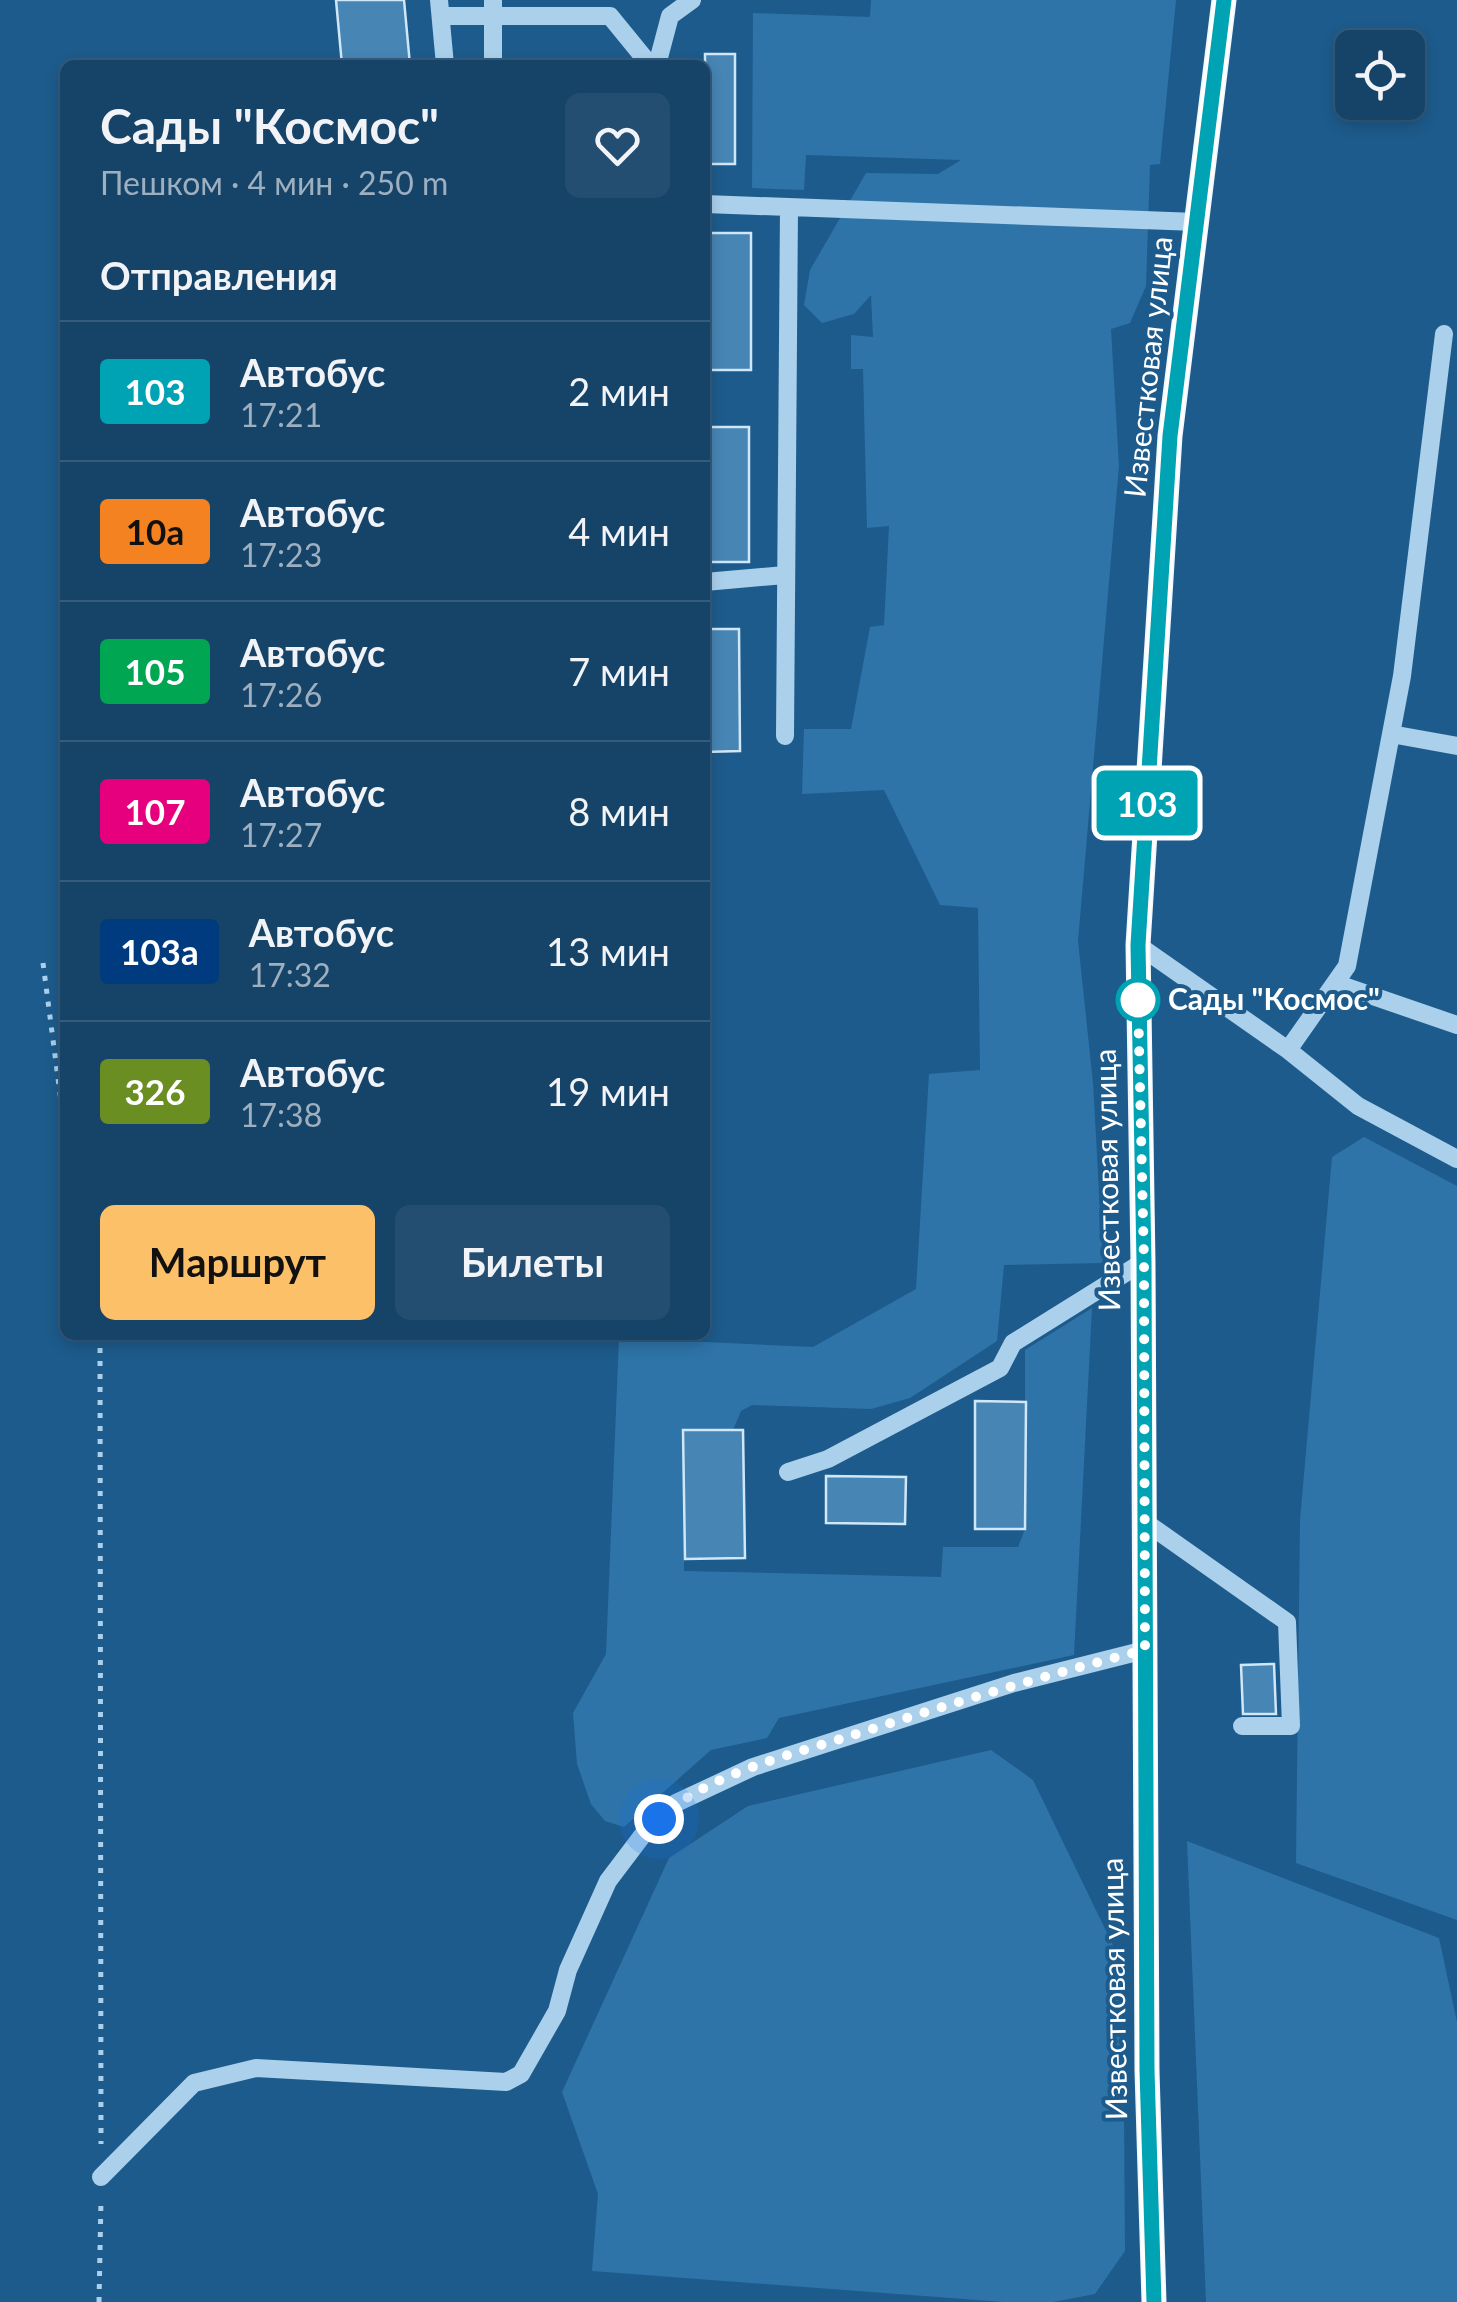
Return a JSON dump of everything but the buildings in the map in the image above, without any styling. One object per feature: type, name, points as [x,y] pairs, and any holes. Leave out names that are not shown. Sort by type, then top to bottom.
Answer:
[{"type":"main road","name":"Известковая улица","points":[[1154,2302],[1147,2052],[1144,1262],[1138,945],[1170,436],[1224,0]]},
{"type":"street","points":[[655,60],[670,16],[692,0]]},
{"type":"street","points":[[493,7],[493,60]]},
{"type":"street","points":[[445,60],[440,8],[493,7],[610,16],[649,60]]},
{"type":"street","points":[[710,204],[1197,222]]},
{"type":"street","points":[[785,736],[789,207]]},
{"type":"street","points":[[1288,1050],[1347,966],[1402,676],[1444,334]]},
{"type":"street","points":[[710,581],[784,574]]},
{"type":"street","points":[[1392,734],[1457,746]]},
{"type":"street","points":[[1138,945],[1288,1050],[1358,1106],[1457,1159]]},
{"type":"street","points":[[1335,983],[1457,1026]]},
{"type":"street","points":[[788,1472],[828,1459],[1000,1368],[1012,1343],[1144,1262]]},
{"type":"street","points":[[1145,1522],[1287,1622],[1291,1726],[1242,1726]]},
{"type":"street","points":[[101,2177],[194,2083],[256,2068],[506,2082],[521,2074],[558,2011],[568,1970],[608,1882],[642,1836],[676,1803],[752,1767],[1014,1683],[1145,1650]]},
{"type":"path","points":[[43,963],[60,1094]]},
{"type":"path","points":[[54,1049],[60,1046]]},
{"type":"path","points":[[100,1340],[100,2302]]},
{"type":"shaded area","points":[[871,0],[1176,0],[1160,164],[1150,165],[1146,286],[1130,323],[1111,329],[1119,466],[1078,941],[1093,1083],[1103,1263],[1004,1265],[997,1341],[910,1398],[871,1409],[752,1405],[741,1411],[733,1430],[684,1430],[684,1571],[941,1577],[943,1547],[1018,1547],[1025,1529],[1025,1350],[1092,1308],[1074,1655],[779,1718],[767,1738],[711,1750],[624,1827],[605,1821],[591,1804],[577,1764],[573,1713],[606,1654],[619,1340],[813,1347],[916,1289],[929,1074],[980,1070],[978,908],[940,905],[884,790],[802,794],[804,729],[851,729],[870,627],[884,625],[889,526],[867,528],[863,369],[851,369],[851,335],[873,337],[871,295],[854,314],[822,323],[804,305],[810,270],[866,173],[938,174],[961,160],[806,155],[804,190],[752,188],[753,13],[870,17]]},
{"type":"shaded area","points":[[1364,1137],[1457,1186],[1457,1920],[1296,1863],[1300,1520],[1332,1157]]},
{"type":"shaded area","points":[[991,1750],[1033,1780],[1123,1966],[1125,2251],[1095,2294],[1053,2302],[1004,2302],[592,2271],[598,2194],[562,2092],[669,1858],[748,1806]]},
{"type":"shaded area","points":[[1187,1841],[1439,1938],[1457,2022],[1457,2302],[1206,2302]]},
{"type":"bus line","name":"103","points":[[1154,2302],[1147,2070],[1144,1262],[1138,945],[1170,436],[1224,0]]},
{"type":"place","name":"Сады \"Космос\"","points":[[1138,1000]]},
{"type":"route","points":[[659,1819],[676,1803],[752,1767],[1014,1683],[1145,1650],[1144,1262],[1138,1000]]}]
